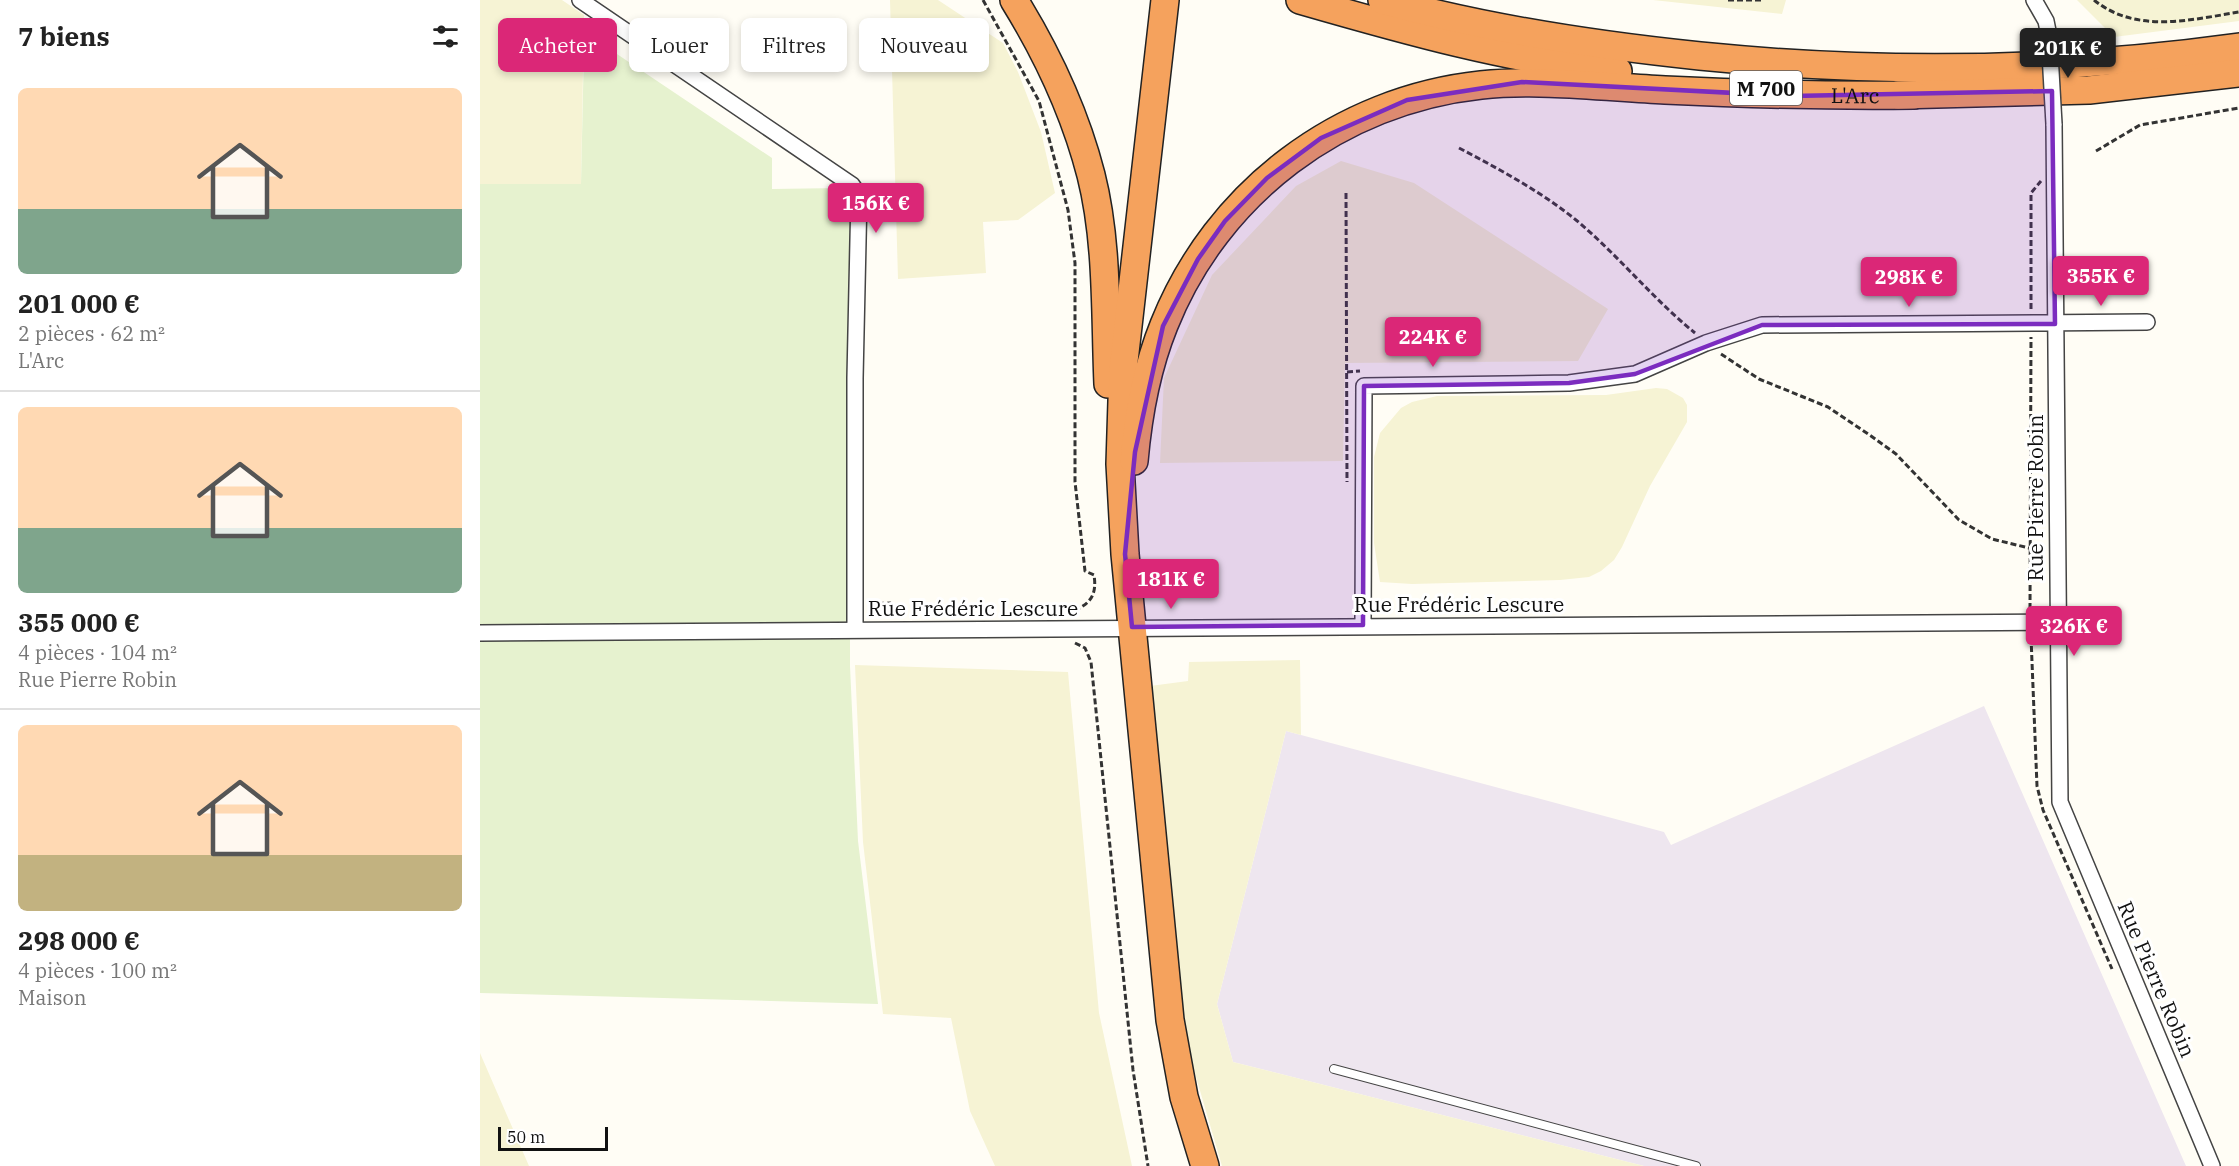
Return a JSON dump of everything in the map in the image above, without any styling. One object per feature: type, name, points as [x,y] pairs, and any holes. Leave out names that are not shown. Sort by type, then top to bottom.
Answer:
[{"type":"highway","points":[[1014,0],[1051,66],[1073,119],[1091,176],[1104,269],[1109,409]]},
{"type":"highway","points":[[1153,0],[1154,46],[1123,370],[1116,554],[1132,753],[1165,1072],[1186,1166]]},
{"type":"highway","points":[[1116,554],[1105,530],[1109,409],[1116,318],[1154,46],[1165,0]]},
{"type":"highway","name":"L'Arc","points":[[1300,0],[1441,38],[1595,69],[1819,92],[1914,95],[2089,90],[2239,73]]},
{"type":"highway","name":"L'Arc","points":[[1382,0],[1517,31],[1624,48],[1831,67],[2011,68],[2134,60],[2239,47]]},
{"type":"highway","points":[[1116,554],[1138,427],[1154,356],[1172,306],[1198,259],[1236,209],[1278,168],[1321,138],[1375,111],[1407,100],[1480,85],[1522,82],[1792,96],[1914,95]]},
{"type":"highway","points":[[1123,627],[1122,637],[1125,644],[1135,717],[1143,738],[1174,1047],[1184,1097],[1205,1166]]},
{"type":"street","points":[[579,0],[852,185],[859,195],[855,378],[855,629]]},
{"type":"street","name":"Rue Pierre Robin","points":[[2034,0],[2046,21],[2049,36],[2054,124],[2060,802],[2212,1166]]},
{"type":"street","points":[[1363,625],[1364,386],[1569,383],[1635,374],[1703,336],[1762,325],[2147,322]]},
{"type":"street","name":"Rue Frédéric Lescure","points":[[480,633],[1363,625],[2057,622]]},
{"type":"lane","points":[[1334,1069],[1696,1166]]},
{"type":"path","points":[[983,0],[1039,101],[1068,210],[1075,263],[1075,482],[1085,571],[1094,575],[1096,585],[1094,596],[1088,604],[1073,611],[1075,645],[1085,648],[1091,662],[1133,1070],[1148,1166]]},
{"type":"path","points":[[1728,0],[1764,0]]},
{"type":"path","points":[[2094,0],[2114,13],[2136,21],[2180,21],[2239,12]]},
{"type":"path","points":[[2096,151],[2140,124],[2239,108]]},
{"type":"path","points":[[1459,148],[1507,174],[1574,219],[1614,255],[1665,309],[1759,379],[1828,408],[1896,454],[1959,520],[1992,539],[2029,548]]},
{"type":"path","points":[[1346,193],[1347,487]]},
{"type":"path","points":[[1687,338],[1703,336]]},
{"type":"path","points":[[1347,372],[1371,371]]},
{"type":"highlighted area","points":[[1522,82],[1792,96],[2052,91],[2055,324],[1762,325],[1635,374],[1569,383],[1364,386],[1363,625],[1132,627],[1125,554],[1135,452],[1163,326],[1198,259],[1225,221],[1267,178],[1321,138],[1407,100]]},
{"type":"shaded area","points":[[480,0],[562,0],[584,15],[584,18],[498,18],[498,72],[583,72],[581,184],[480,184]]},
{"type":"shaded area","points":[[890,0],[938,0],[965,18],[891,18]]},
{"type":"shaded area","points":[[1653,0],[1786,0],[1782,14]]},
{"type":"shaded area","points":[[2077,0],[2239,0],[2239,21],[2114,37]]},
{"type":"shaded area","points":[[989,34],[1003,43],[1018,72],[1041,132],[1055,193],[1018,220],[983,222],[986,273],[898,279],[892,72],[989,72]]},
{"type":"shaded area","points":[[1341,161],[1414,183],[1608,309],[1578,361],[1345,363],[1343,461],[1160,463],[1164,378],[1212,275],[1296,186]]},
{"type":"shaded area","points":[[1656,388],[1667,389],[1683,398],[1687,405],[1687,422],[1650,486],[1622,547],[1614,560],[1601,571],[1589,577],[1560,580],[1412,584],[1380,582],[1374,543],[1374,457],[1380,433],[1401,408],[1412,402],[1437,396],[1606,395]]},
{"type":"shaded area","points":[[1300,660],[1301,735],[1286,731],[1217,1004],[1233,1062],[1644,1166],[1222,1166],[1187,1046],[1150,686],[1188,681],[1189,662]]},
{"type":"shaded area","points":[[855,665],[1068,672],[1099,1013],[1132,1166],[995,1166],[970,1111],[951,1018],[883,1014],[863,842]]},
{"type":"shaded area","points":[[1984,706],[2186,1166],[1644,1166],[1233,1062],[1217,1004],[1286,731],[1664,832],[1671,845]]},
{"type":"shaded area","points":[[480,1053],[529,1166],[480,1166]]},
{"type":"green space","points":[[617,54],[629,62],[629,72],[644,72],[772,158],[772,189],[840,188],[850,201],[850,666],[858,841],[878,1004],[480,993],[480,184],[581,184],[583,72],[617,72]]}]
